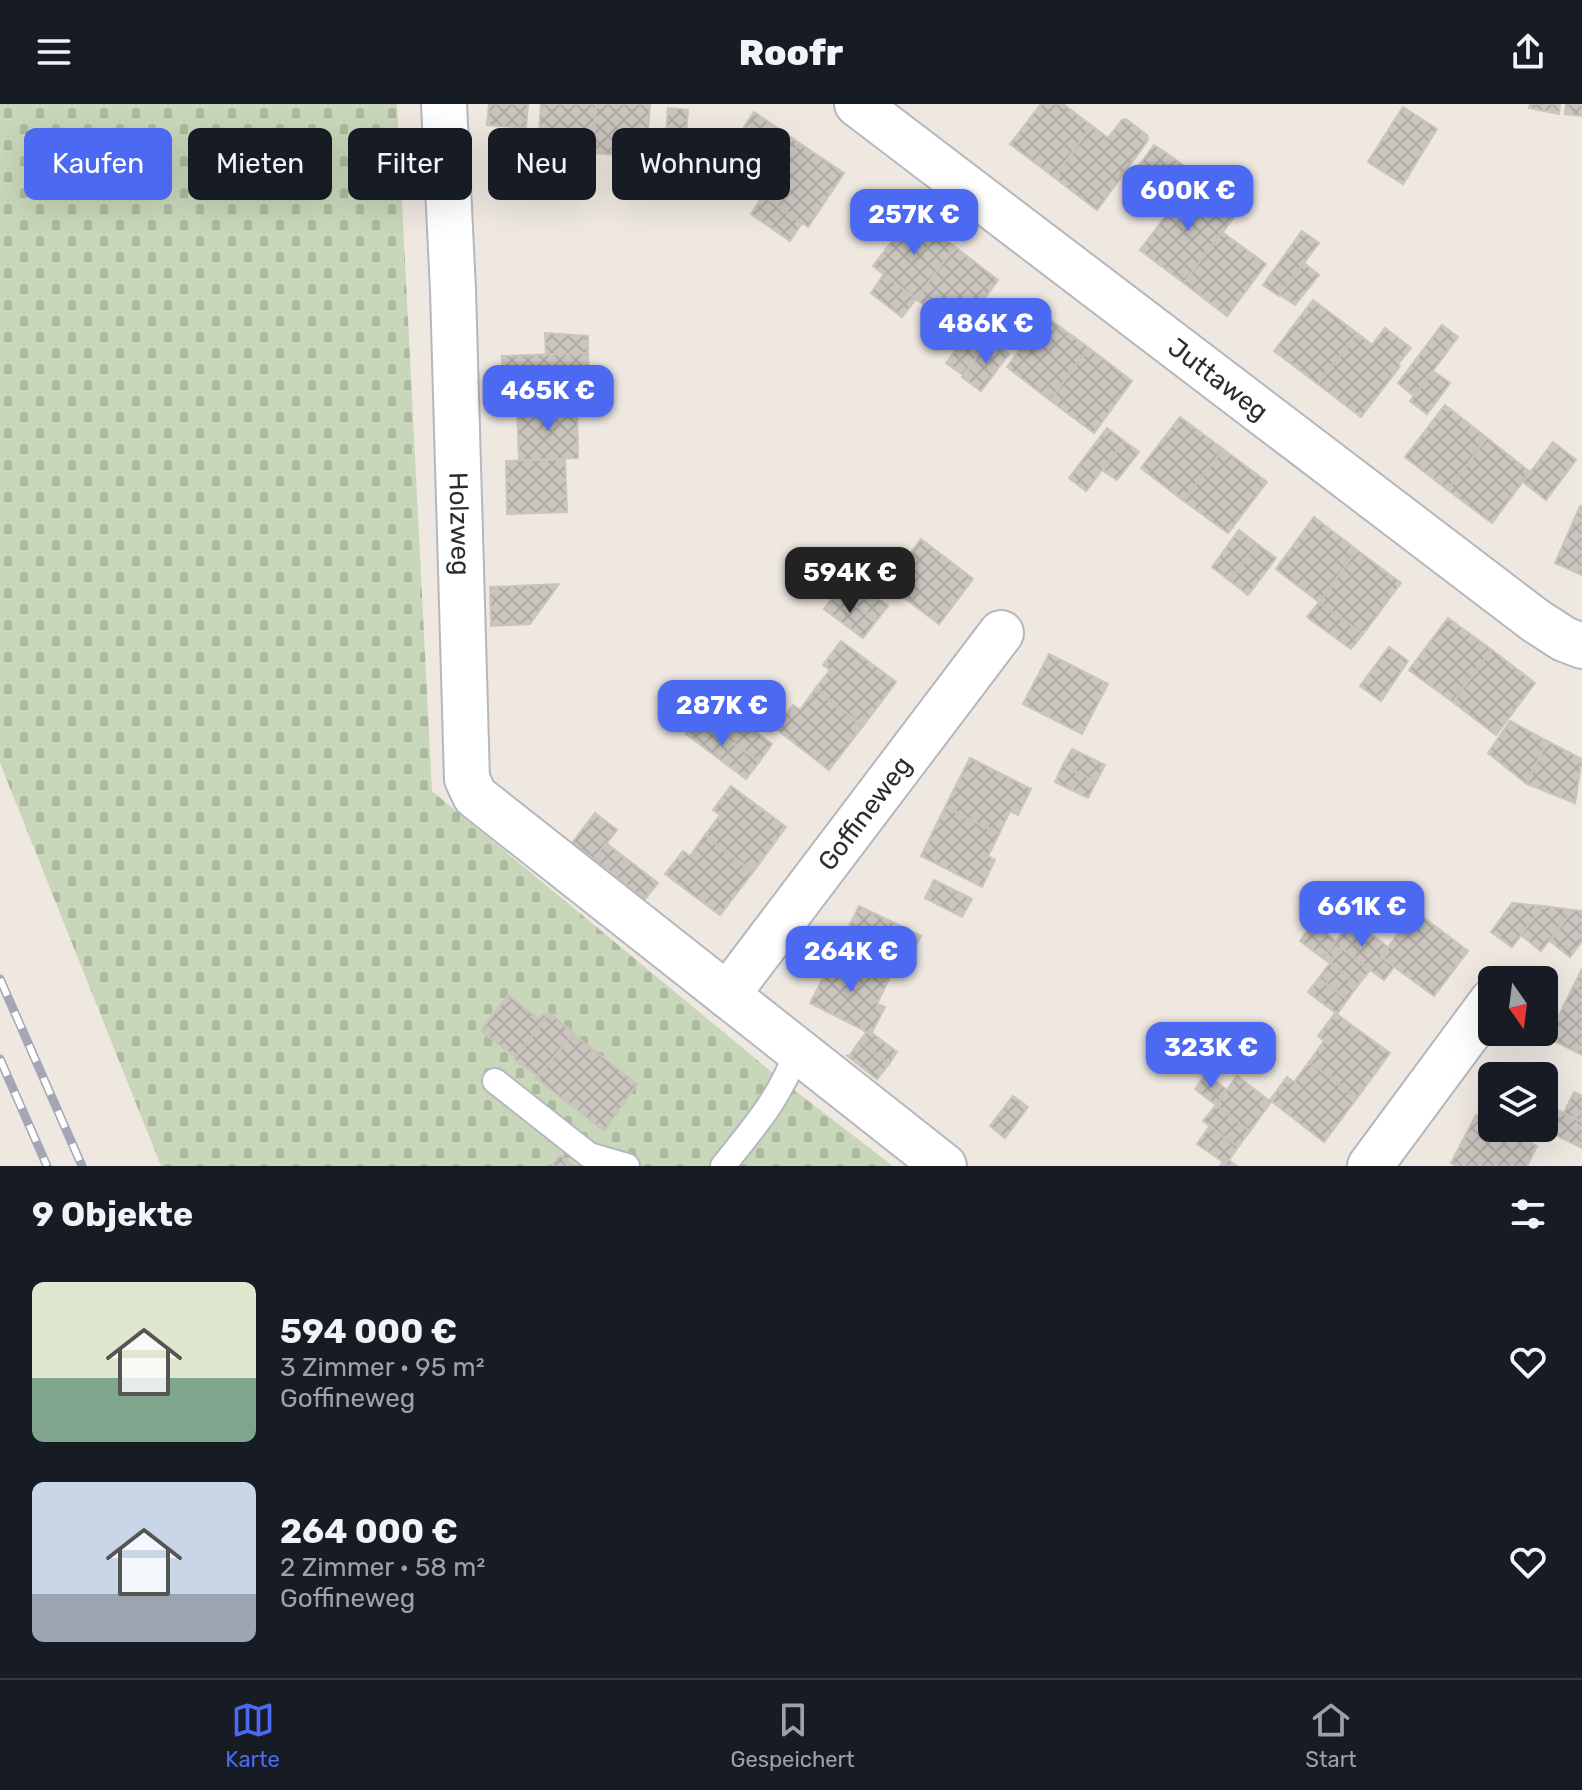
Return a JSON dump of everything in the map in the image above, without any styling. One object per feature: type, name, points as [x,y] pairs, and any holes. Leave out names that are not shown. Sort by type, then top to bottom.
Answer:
[{"type":"street","name":"Holzweg","points":[[444,104],[454,306],[467,779],[475,796],[727,995]]},
{"type":"street","name":"Juttaweg","points":[[857,104],[1536,621],[1564,639],[1582,646]]},
{"type":"street","name":"Goffineweg","points":[[727,995],[1001,633]]},
{"type":"street","points":[[727,995],[944,1166]]},
{"type":"street","points":[[1370,1166],[1478,1019]]},
{"type":"lane","points":[[723,1166],[778,1095],[797,1051]]},
{"type":"lane","points":[[495,1081],[589,1155],[627,1166]]},
{"type":"green space","points":[[0,104],[397,104],[398,128],[348,128],[348,200],[402,200],[432,791],[785,1083],[893,1166],[161,1166],[0,763]]},
{"type":"building","points":[[489,104],[528,104],[526,128],[487,125]]},
{"type":"building","points":[[541,104],[596,104],[594,128],[539,128]]},
{"type":"building","points":[[596,104],[650,104],[648,128],[612,128],[612,154],[596,153]]},
{"type":"building","points":[[1041,104],[1063,104],[1092,126],[1054,177],[1010,144]]},
{"type":"building","points":[[1530,104],[1560,104],[1559,114],[1529,108]]},
{"type":"building","points":[[1566,104],[1582,104],[1582,116],[1565,114]]},
{"type":"building","points":[[1403,107],[1437,129],[1403,184],[1368,162]]},
{"type":"building","points":[[668,108],[688,110],[686,128],[666,128]]},
{"type":"building","points":[[754,112],[777,128],[743,128]]},
{"type":"building","points":[[1126,119],[1147,135],[1148,140],[1097,210],[1054,177],[1092,126],[1108,138]]},
{"type":"building","points":[[790,137],[799,143],[790,156]]},
{"type":"building","points":[[799,143],[844,173],[808,227],[769,200],[790,200],[790,156]]},
{"type":"building","points":[[1154,145],[1172,157],[1147,192],[1129,179]]},
{"type":"building","points":[[1172,157],[1189,170],[1164,205],[1147,192]]},
{"type":"building","points":[[1191,183],[1235,216],[1184,283],[1140,250]]},
{"type":"building","points":[[760,200],[769,200],[802,223],[790,241],[751,214]]},
{"type":"building","points":[[912,215],[955,247],[916,299],[873,266]]},
{"type":"building","points":[[1302,231],[1319,243],[1279,296],[1263,285]]},
{"type":"building","points":[[1222,232],[1266,264],[1227,316],[1184,283]]},
{"type":"building","points":[[955,247],[998,280],[960,332],[916,299]]},
{"type":"building","points":[[1304,263],[1319,275],[1295,305],[1280,295]]},
{"type":"building","points":[[884,274],[916,299],[902,317],[871,293]]},
{"type":"building","points":[[1313,300],[1357,333],[1318,384],[1274,351]]},
{"type":"building","points":[[1045,316],[1089,348],[1050,400],[1007,367]]},
{"type":"building","points":[[1442,325],[1458,337],[1414,396],[1398,383]]},
{"type":"building","points":[[974,326],[991,338],[963,375],[946,363]]},
{"type":"building","points":[[1385,328],[1411,348],[1361,417],[1318,384],[1357,333],[1372,345]]},
{"type":"building","points":[[545,333],[588,336],[588,353],[546,355]]},
{"type":"building","points":[[990,340],[1009,354],[981,391],[962,377]]},
{"type":"building","points":[[1089,348],[1132,381],[1094,433],[1050,400]]},
{"type":"building","points":[[588,353],[590,406],[504,409],[502,356]]},
{"type":"building","points":[[1433,371],[1450,383],[1427,414],[1410,401]]},
{"type":"building","points":[[1445,405],[1487,438],[1448,490],[1405,457]]},
{"type":"building","points":[[577,406],[578,458],[519,460],[517,408]]},
{"type":"building","points":[[1180,417],[1223,449],[1184,501],[1141,468]]},
{"type":"building","points":[[1107,428],[1124,441],[1086,491],[1069,478]]},
{"type":"building","points":[[1487,438],[1530,472],[1492,523],[1448,490]]},
{"type":"building","points":[[1124,441],[1139,452],[1117,480],[1102,470]]},
{"type":"building","points":[[1553,442],[1576,460],[1546,500],[1523,482]]},
{"type":"building","points":[[1223,449],[1267,482],[1228,533],[1184,501]]},
{"type":"building","points":[[565,459],[567,512],[507,514],[506,461]]},
{"type":"building","points":[[1582,507],[1582,575],[1555,563]]},
{"type":"building","points":[[1314,517],[1357,550],[1319,602],[1276,569]]},
{"type":"building","points":[[1239,530],[1257,544],[1229,580],[1212,567]]},
{"type":"building","points":[[921,539],[973,579],[939,624],[887,585]]},
{"type":"building","points":[[1257,544],[1276,558],[1248,595],[1229,580]]},
{"type":"building","points":[[1357,550],[1401,583],[1363,634],[1319,602]]},
{"type":"building","points":[[848,576],[888,606],[876,621],[837,592]]},
{"type":"building","points":[[559,584],[530,624],[491,626],[490,587]]},
{"type":"building","points":[[837,592],[876,621],[863,638],[824,609]]},
{"type":"building","points":[[1319,602],[1363,634],[1351,649],[1307,617]]},
{"type":"building","points":[[1448,618],[1492,650],[1453,702],[1409,670]]},
{"type":"building","points":[[841,641],[896,682],[863,726],[815,689],[830,670],[823,665]]},
{"type":"building","points":[[1389,647],[1408,661],[1381,701],[1360,686]]},
{"type":"building","points":[[1492,650],[1535,683],[1496,735],[1453,702]]},
{"type":"building","points":[[1049,654],[1108,684],[1082,734],[1023,704]]},
{"type":"building","points":[[815,689],[863,726],[829,770],[775,728],[793,705],[800,710]]},
{"type":"building","points":[[699,717],[759,762],[746,779],[686,734]]},
{"type":"building","points":[[740,720],[772,744],[759,762],[727,738]]},
{"type":"building","points":[[1510,721],[1547,741],[1527,784],[1488,753]]},
{"type":"building","points":[[1547,741],[1582,759],[1575,803],[1527,784]]},
{"type":"building","points":[[1072,749],[1105,765],[1096,782],[1063,765]]},
{"type":"building","points":[[970,758],[1031,789],[1018,815],[1010,811],[999,834],[945,807]]},
{"type":"building","points":[[1063,765],[1096,782],[1088,798],[1055,782]]},
{"type":"building","points":[[731,786],[786,827],[753,872],[705,835],[720,815],[713,810]]},
{"type":"building","points":[[945,807],[999,834],[988,856],[995,860],[982,887],[921,856]]},
{"type":"building","points":[[595,813],[617,830],[594,859],[572,843]]},
{"type":"building","points":[[705,835],[753,872],[720,915],[665,874],[683,851],[690,856]]},
{"type":"building","points":[[606,843],[658,883],[645,899],[594,859]]},
{"type":"building","points":[[934,880],[972,899],[962,917],[925,898]]},
{"type":"building","points":[[1512,903],[1543,906],[1512,947],[1491,932]]},
{"type":"building","points":[[859,906],[921,936],[907,962],[900,959],[888,981],[835,955]]},
{"type":"building","points":[[1543,906],[1573,910],[1541,951],[1521,935]]},
{"type":"building","points":[[1573,910],[1582,911],[1582,941],[1570,957],[1550,941]]},
{"type":"building","points":[[1415,911],[1468,951],[1434,996],[1381,957]]},
{"type":"building","points":[[1352,920],[1388,947],[1381,957],[1394,967],[1384,980],[1341,948],[1330,963],[1323,958]]},
{"type":"building","points":[[1313,923],[1336,941],[1323,958],[1300,941]]},
{"type":"building","points":[[1341,948],[1370,970],[1358,985],[1330,963]]},
{"type":"building","points":[[835,955],[888,981],[877,1004],[885,1007],[871,1034],[810,1003]]},
{"type":"building","points":[[1330,963],[1358,985],[1347,1000],[1319,978]]},
{"type":"building","points":[[1582,969],[1582,992],[1573,987]]},
{"type":"building","points":[[1319,978],[1347,1000],[1337,1014],[1308,992]]},
{"type":"building","points":[[1573,987],[1582,992],[1582,1055],[1558,1043],[1558,1018]]},
{"type":"building","points":[[508,995],[539,1019],[543,1014],[547,1016],[516,1057],[481,1031]]},
{"type":"building","points":[[549,1013],[574,1033],[538,1076],[514,1059]]},
{"type":"building","points":[[1335,1013],[1390,1053],[1357,1098],[1309,1062],[1324,1041],[1318,1036]]},
{"type":"building","points":[[864,1031],[872,1033],[897,1052],[889,1064],[859,1042],[866,1033]]},
{"type":"building","points":[[573,1034],[637,1084],[604,1131],[536,1078]]},
{"type":"building","points":[[859,1042],[889,1064],[877,1079],[846,1055],[849,1056]]},
{"type":"building","points":[[1309,1062],[1357,1098],[1324,1142],[1270,1100],[1287,1077],[1294,1082]]},
{"type":"building","points":[[1206,1074],[1227,1090],[1216,1105],[1195,1089]]},
{"type":"building","points":[[1237,1076],[1271,1102],[1250,1131],[1216,1105]]},
{"type":"building","points":[[1574,1092],[1582,1096],[1582,1122],[1564,1113]]},
{"type":"building","points":[[1013,1096],[1028,1107],[1005,1138],[990,1126]]},
{"type":"building","points":[[1216,1105],[1250,1131],[1238,1147],[1203,1121]]},
{"type":"building","points":[[1558,1110],[1582,1122],[1582,1148],[1558,1136]]},
{"type":"building","points":[[1476,1115],[1478,1142],[1529,1142],[1537,1146],[1527,1166],[1456,1166],[1451,1163]]},
{"type":"building","points":[[1210,1126],[1238,1147],[1229,1160],[1226,1158],[1223,1162],[1197,1144]]},
{"type":"building","points":[[560,1155],[575,1166],[552,1166]]},
{"type":"building","points":[[1226,1158],[1229,1160],[1237,1166],[1220,1166]]},
{"type":"railway","points":[[0,979],[82,1166]]},
{"type":"railway","points":[[0,1059],[47,1166]]}]
